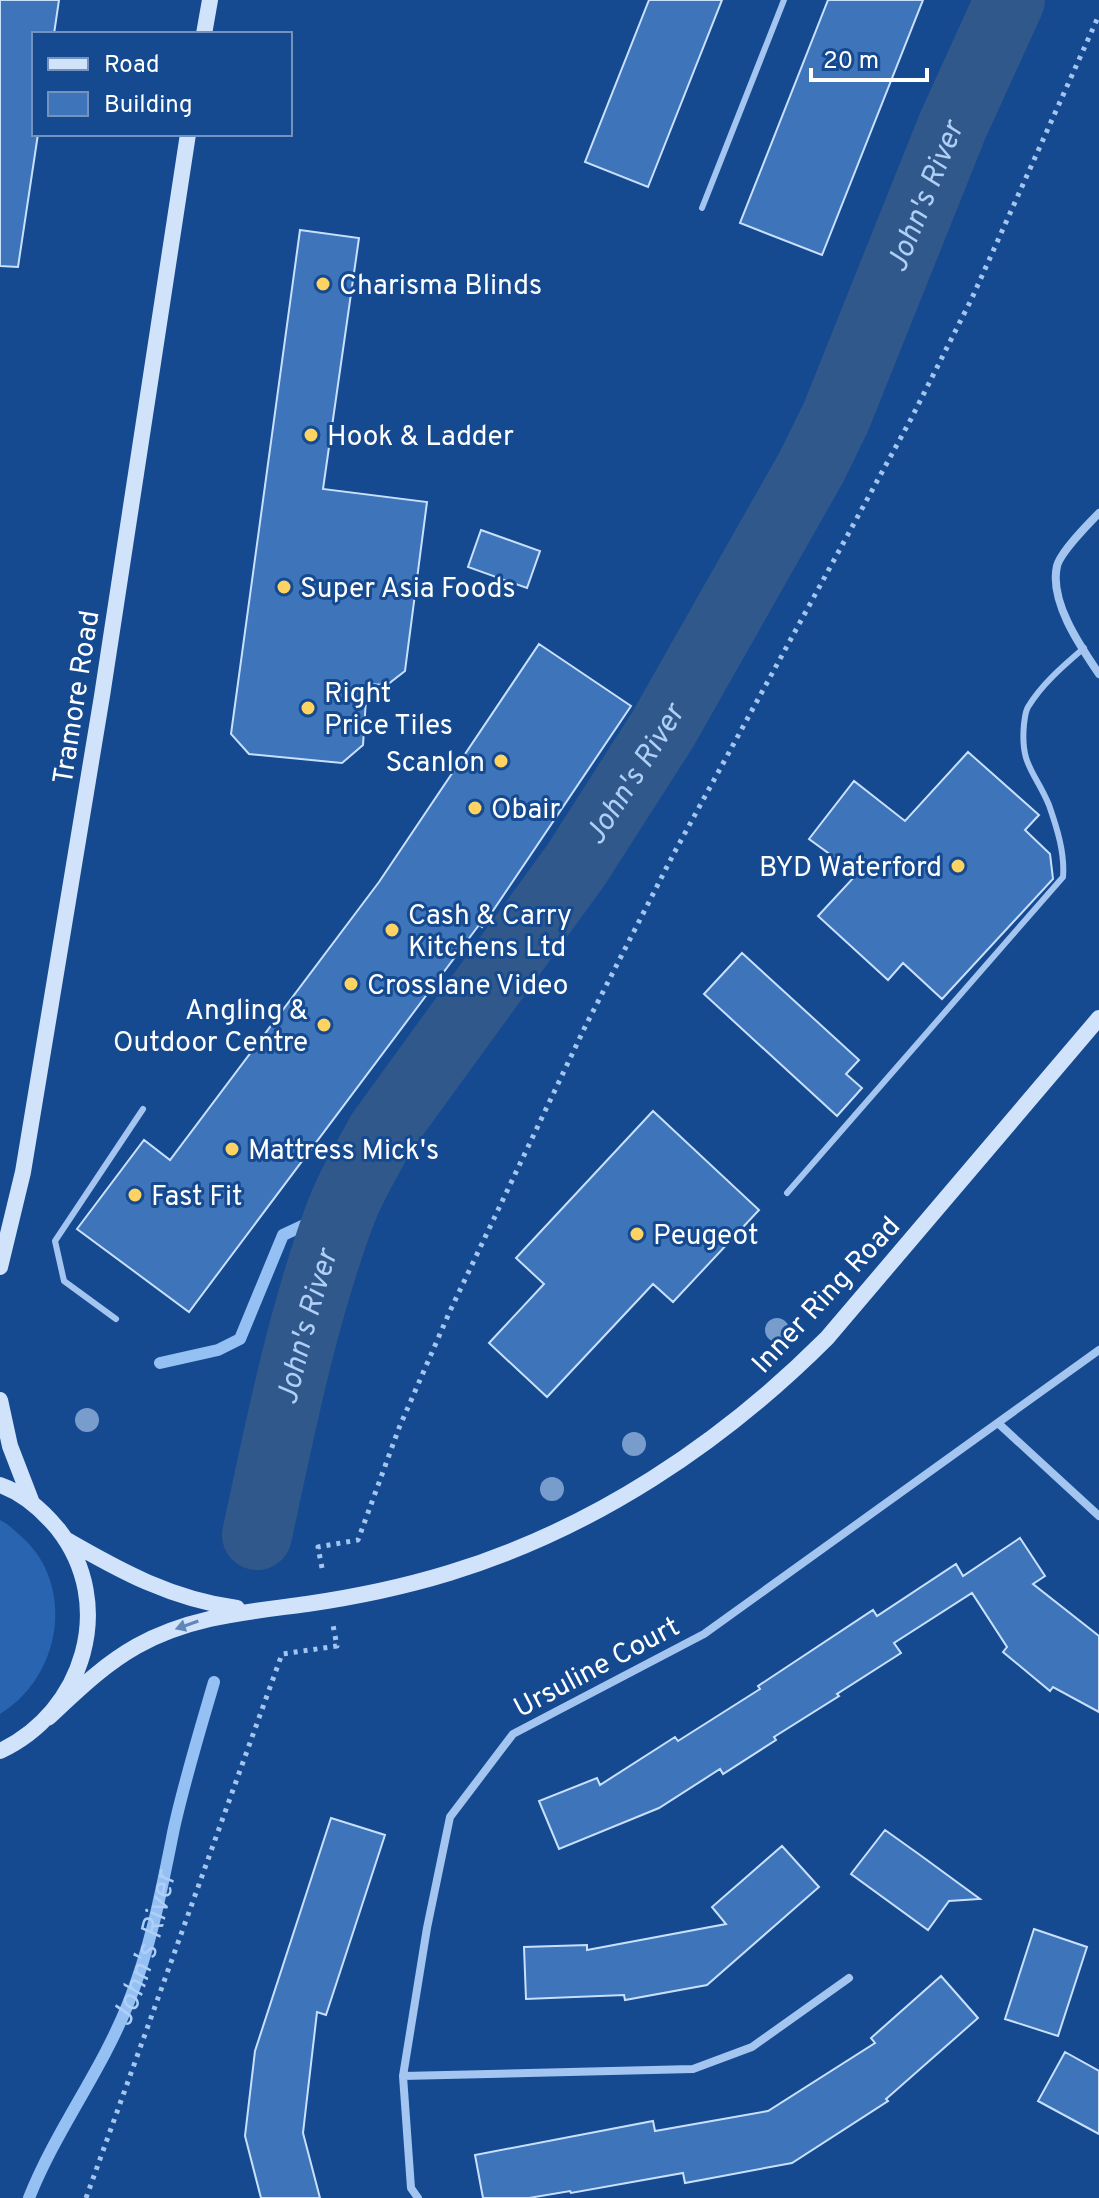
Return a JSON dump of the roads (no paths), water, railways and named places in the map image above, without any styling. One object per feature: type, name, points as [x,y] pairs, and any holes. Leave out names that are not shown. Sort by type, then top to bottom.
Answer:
[{"type":"main road","points":[[204,32],[210,0]]},
{"type":"main road","name":"Tramore Road","points":[[0,1267],[23,1172],[36,1098],[102,696],[188,136]]},
{"type":"main road","name":"Inner Ring Road","points":[[48,1718],[93,1676],[137,1646],[201,1620],[392,1588],[495,1557],[621,1498],[732,1424],[778,1386],[827,1338],[1099,1018]]},
{"type":"main road","points":[[0,1400],[10,1446],[32,1503]]},
{"type":"main road","points":[[0,1485],[32,1503],[65,1539],[78,1564],[88,1618],[85,1645],[65,1697],[48,1718],[0,1762]]},
{"type":"main road","points":[[65,1539],[129,1575],[182,1597],[231,1607],[263,1609]]},
{"type":"main road","points":[[0,1751],[27,1736]]},
{"type":"street","points":[[1099,513],[1057,563],[1055,593],[1063,613],[1099,674]]},
{"type":"street","name":"Ursuline Court","points":[[418,2198],[411,2188],[403,2076],[427,1928],[450,1817],[513,1734],[704,1634],[1099,1350]]},
{"type":"street","points":[[999,1424],[1099,1516]]},
{"type":"street","points":[[403,2076],[693,2069],[752,2047],[849,1978]]},
{"type":"lane","points":[[702,208],[784,0]]},
{"type":"lane","points":[[787,1193],[1063,877],[1065,860],[1059,838],[1048,805],[1025,761],[1023,739],[1026,709],[1054,674],[1084,648]]},
{"type":"lane","points":[[116,1319],[64,1281],[55,1241],[143,1109]]},
{"type":"waterway","name":"John's River","points":[[257,1535],[302,1337],[325,1258],[353,1186],[382,1132],[576,865],[663,729],[812,466],[836,417],[953,125],[1010,0]]},
{"type":"waterway","points":[[160,1363],[218,1350],[240,1339],[283,1235],[313,1221],[338,1218]]},
{"type":"waterway","name":"John's River","points":[[29,2198],[117,2029],[136,1983],[155,1917],[183,1791],[214,1682]]},
{"type":"place","name":"Charisma Blinds","points":[[323,284]]},
{"type":"place","name":"Hook & Ladder","points":[[311,435]]},
{"type":"place","name":"Super Asia Foods","points":[[284,587]]},
{"type":"place","name":"Right Price Tiles","points":[[308,708]]},
{"type":"place","name":"Scanlon","points":[[501,761]]},
{"type":"place","name":"Obair","points":[[475,808]]},
{"type":"place","name":"BYD Waterford","points":[[958,866]]},
{"type":"place","name":"Cash & Carry Kitchens Ltd","points":[[392,930]]},
{"type":"place","name":"Crosslane Video","points":[[351,984]]},
{"type":"place","name":"Angling & Outdoor Centre","points":[[324,1025]]},
{"type":"place","name":"Mattress Mick's","points":[[232,1149]]},
{"type":"place","name":"Fast Fit","points":[[135,1195]]},
{"type":"place","name":"Peugeot","points":[[637,1234]]}]
